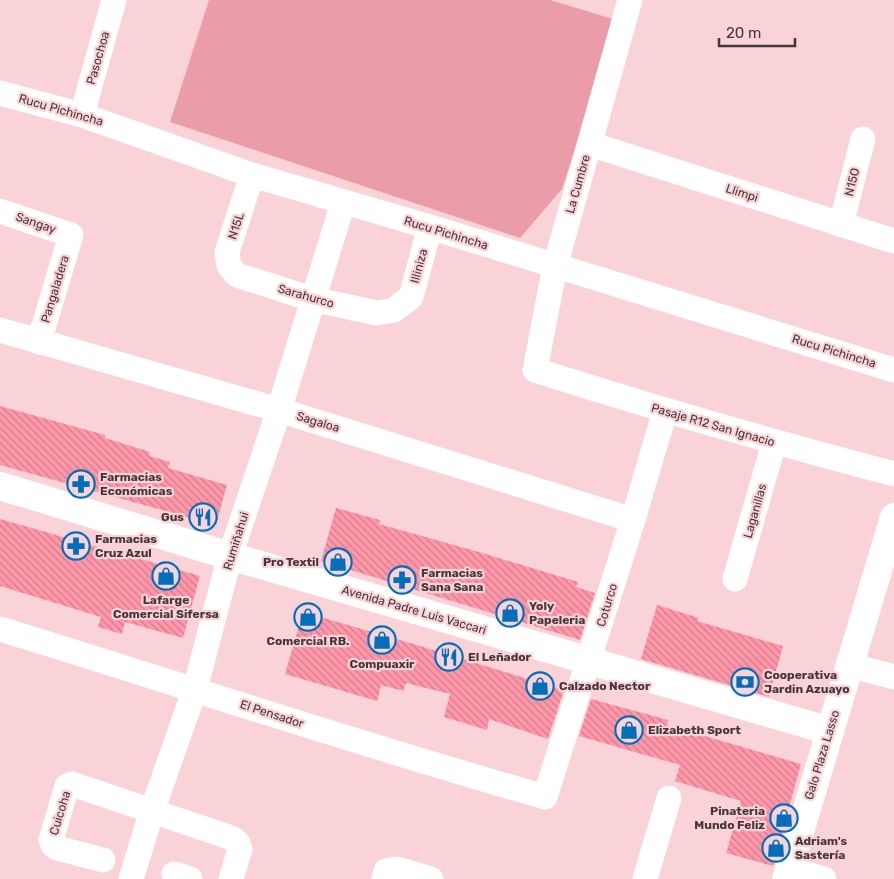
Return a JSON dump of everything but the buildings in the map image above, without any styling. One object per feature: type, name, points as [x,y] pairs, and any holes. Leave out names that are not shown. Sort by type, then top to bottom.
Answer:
[{"type":"main road","name":"Avenida Padre Luis Vaccari","points":[[0,486],[230,556],[830,731]]},
{"type":"main road","name":"Galo Plaza Lasso","points":[[787,874],[849,665],[890,548],[894,517]]},
{"type":"street","name":"Pasochoa","points":[[82,115],[114,0]]},
{"type":"street","name":"La Cumbre","points":[[535,370],[555,266],[590,144],[625,1]]},
{"type":"street","name":"Rucu Pichincha","points":[[0,93],[82,115],[252,175],[342,203],[430,228],[894,370]]},
{"type":"street","name":"N15O","points":[[841,225],[863,139]]},
{"type":"street","name":"Llimpi","points":[[590,144],[894,241]]},
{"type":"street","name":"N15L","points":[[237,275],[229,266],[227,252],[252,175]]},
{"type":"street","name":"Rumiñahui","points":[[130,879],[195,689],[230,556],[279,410],[342,203]]},
{"type":"street","name":"Sangay","points":[[0,211],[71,235]]},
{"type":"street","name":"Illiniza","points":[[377,313],[394,310],[410,297],[430,228]]},
{"type":"street","name":"Pangaladera","points":[[39,342],[71,235]]},
{"type":"street","name":"Sarahurco","points":[[237,275],[312,299],[377,313]]},
{"type":"street","name":"Sagaloa","points":[[0,330],[279,410],[633,520]]},
{"type":"street","name":"Pasaje R12 San Ignacio","points":[[535,370],[774,443],[894,474]]},
{"type":"street","name":"Coturco","points":[[545,797],[633,520],[665,411]]},
{"type":"street","name":"Laganillas","points":[[735,579],[774,443]]},
{"type":"street","name":"El Pensador","points":[[0,629],[422,762],[545,797]]},
{"type":"street","points":[[849,665],[894,677]]},
{"type":"street","name":"Cuicoha","points":[[103,860],[57,848],[53,845],[51,840],[67,786],[72,784],[152,811]]},
{"type":"street","points":[[645,879],[669,798]]},
{"type":"street","points":[[152,811],[232,838],[240,849],[231,879]]},
{"type":"street","points":[[390,874],[431,879]]},
{"type":"street","points":[[787,874],[824,879]]},
{"type":"shaded area","points":[[209,0],[550,0],[613,19],[583,125],[562,189],[520,238],[170,122]]},
{"type":"place","name":"Farmacias Económicas","points":[[81,484]]},
{"type":"place","name":"Gus","points":[[203,517]]},
{"type":"place","name":"Farmacias Cruz Azul","points":[[76,546]]},
{"type":"place","name":"Pro Textil","points":[[338,562]]},
{"type":"place","name":"Lafarge Comercial Sifersa","points":[[166,576]]},
{"type":"place","name":"Farmacias Sana Sana","points":[[402,580]]},
{"type":"place","name":"Yoly Papeleria","points":[[510,613]]},
{"type":"place","name":"Comercial RB.","points":[[308,617]]},
{"type":"place","name":"Compuaxir","points":[[382,640]]},
{"type":"place","name":"El Leñador","points":[[449,657]]},
{"type":"place","name":"Cooperativa Jardin Azuayo","points":[[745,682]]},
{"type":"place","name":"Calzado Nector","points":[[540,686]]},
{"type":"place","name":"Elizabeth Sport","points":[[629,730]]},
{"type":"place","name":"Pinateria Mundo Feliz","points":[[784,818]]},
{"type":"place","name":"Adriam's Sastería","points":[[776,848]]}]
